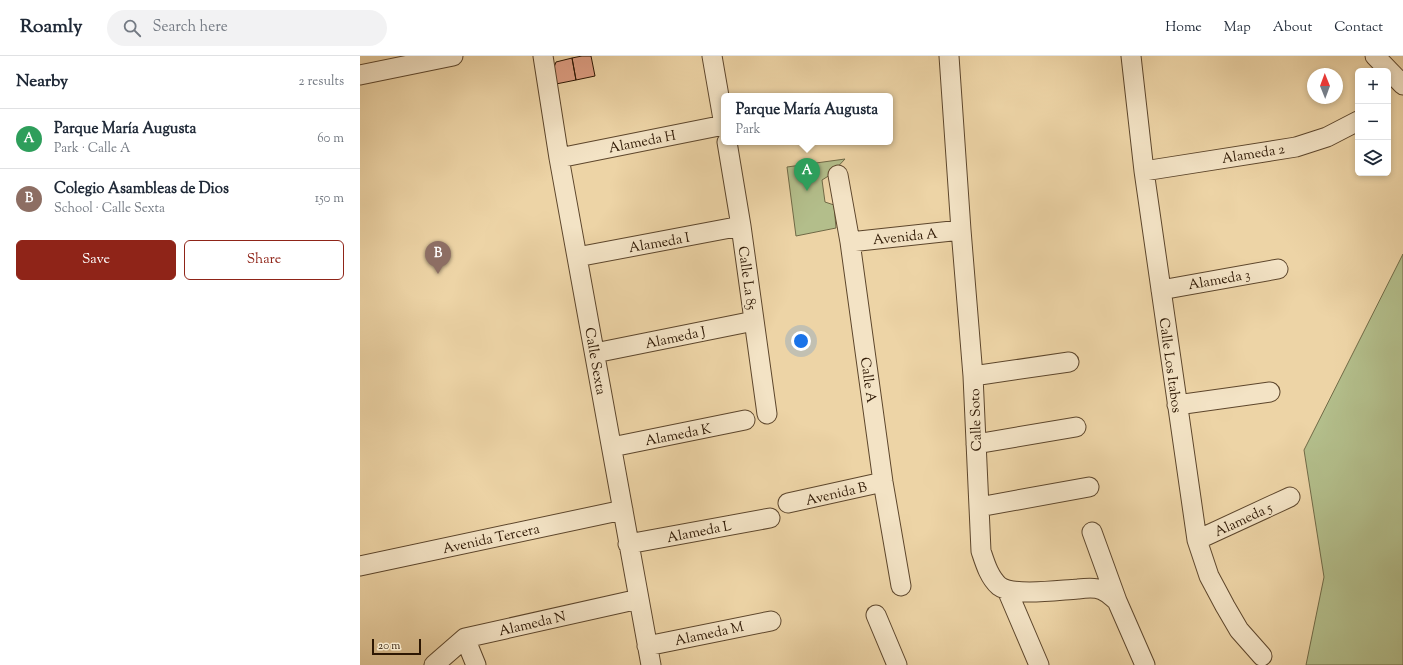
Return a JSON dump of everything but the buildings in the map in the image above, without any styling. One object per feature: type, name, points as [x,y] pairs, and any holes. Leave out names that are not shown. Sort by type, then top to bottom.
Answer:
[{"type":"street","points":[[360,75],[453,56]]},
{"type":"street","name":"Calle Sexta","points":[[542,56],[628,544],[651,665]]},
{"type":"street","points":[[712,56],[721,107]]},
{"type":"street","name":"Calle Soto","points":[[949,56],[973,376],[981,551],[990,576],[999,586],[1007,590]]},
{"type":"street","name":"Calle Los Itabos","points":[[1131,56],[1144,171],[1197,540],[1209,576],[1225,606],[1239,630],[1262,656]]},
{"type":"street","points":[[1375,56],[1403,85]]},
{"type":"street","name":"Alameda 2","points":[[1144,171],[1296,147],[1327,137],[1355,123]]},
{"type":"street","name":"Alameda H","points":[[559,158],[721,125]]},
{"type":"street","name":"Calle La 85","points":[[728,145],[741,226],[767,414]]},
{"type":"street","name":"Calle A","points":[[838,175],[850,242],[883,482],[901,586]]},
{"type":"street","name":"Alameda I","points":[[577,257],[741,226]]},
{"type":"street","name":"Avenida A","points":[[850,242],[961,230]]},
{"type":"street","name":"Alameda 3","points":[[1161,290],[1278,269]]},
{"type":"street","name":"Alameda J","points":[[595,353],[754,321]]},
{"type":"street","points":[[973,376],[1069,362]]},
{"type":"street","points":[[1177,405],[1270,392]]},
{"type":"street","name":"Alameda K","points":[[612,447],[745,420]]},
{"type":"street","points":[[976,444],[1076,427]]},
{"type":"street","name":"Avenida B","points":[[788,503],[883,482]]},
{"type":"street","points":[[979,507],[1090,487]]},
{"type":"street","name":"Alameda 5","points":[[1197,540],[1290,497]]},
{"type":"street","name":"Avenida Tercera","points":[[360,566],[623,510]]},
{"type":"street","name":"Alameda L","points":[[628,544],[770,518]]},
{"type":"street","points":[[1092,532],[1117,601],[1145,665]]},
{"type":"street","points":[[1039,665],[1007,590],[1024,592],[1087,588],[1101,589],[1109,593],[1117,601]]},
{"type":"street","name":"Alameda N","points":[[434,665],[465,638],[639,599]]},
{"type":"street","points":[[876,615],[897,665]]},
{"type":"street","name":"Alameda M","points":[[647,646],[771,621]]},
{"type":"street","points":[[465,638],[476,665]]},
{"type":"green space","points":[[845,159],[830,175],[822,180],[825,202],[834,205],[836,228],[796,236],[787,167]]},
{"type":"green space","points":[[1403,254],[1403,665],[1306,665],[1324,577],[1304,450]]},
{"type":"place","name":"Parque María Augusta","points":[[807,191]]},
{"type":"place","name":"Colegio Asambleas de Dios","points":[[438,274]]}]
